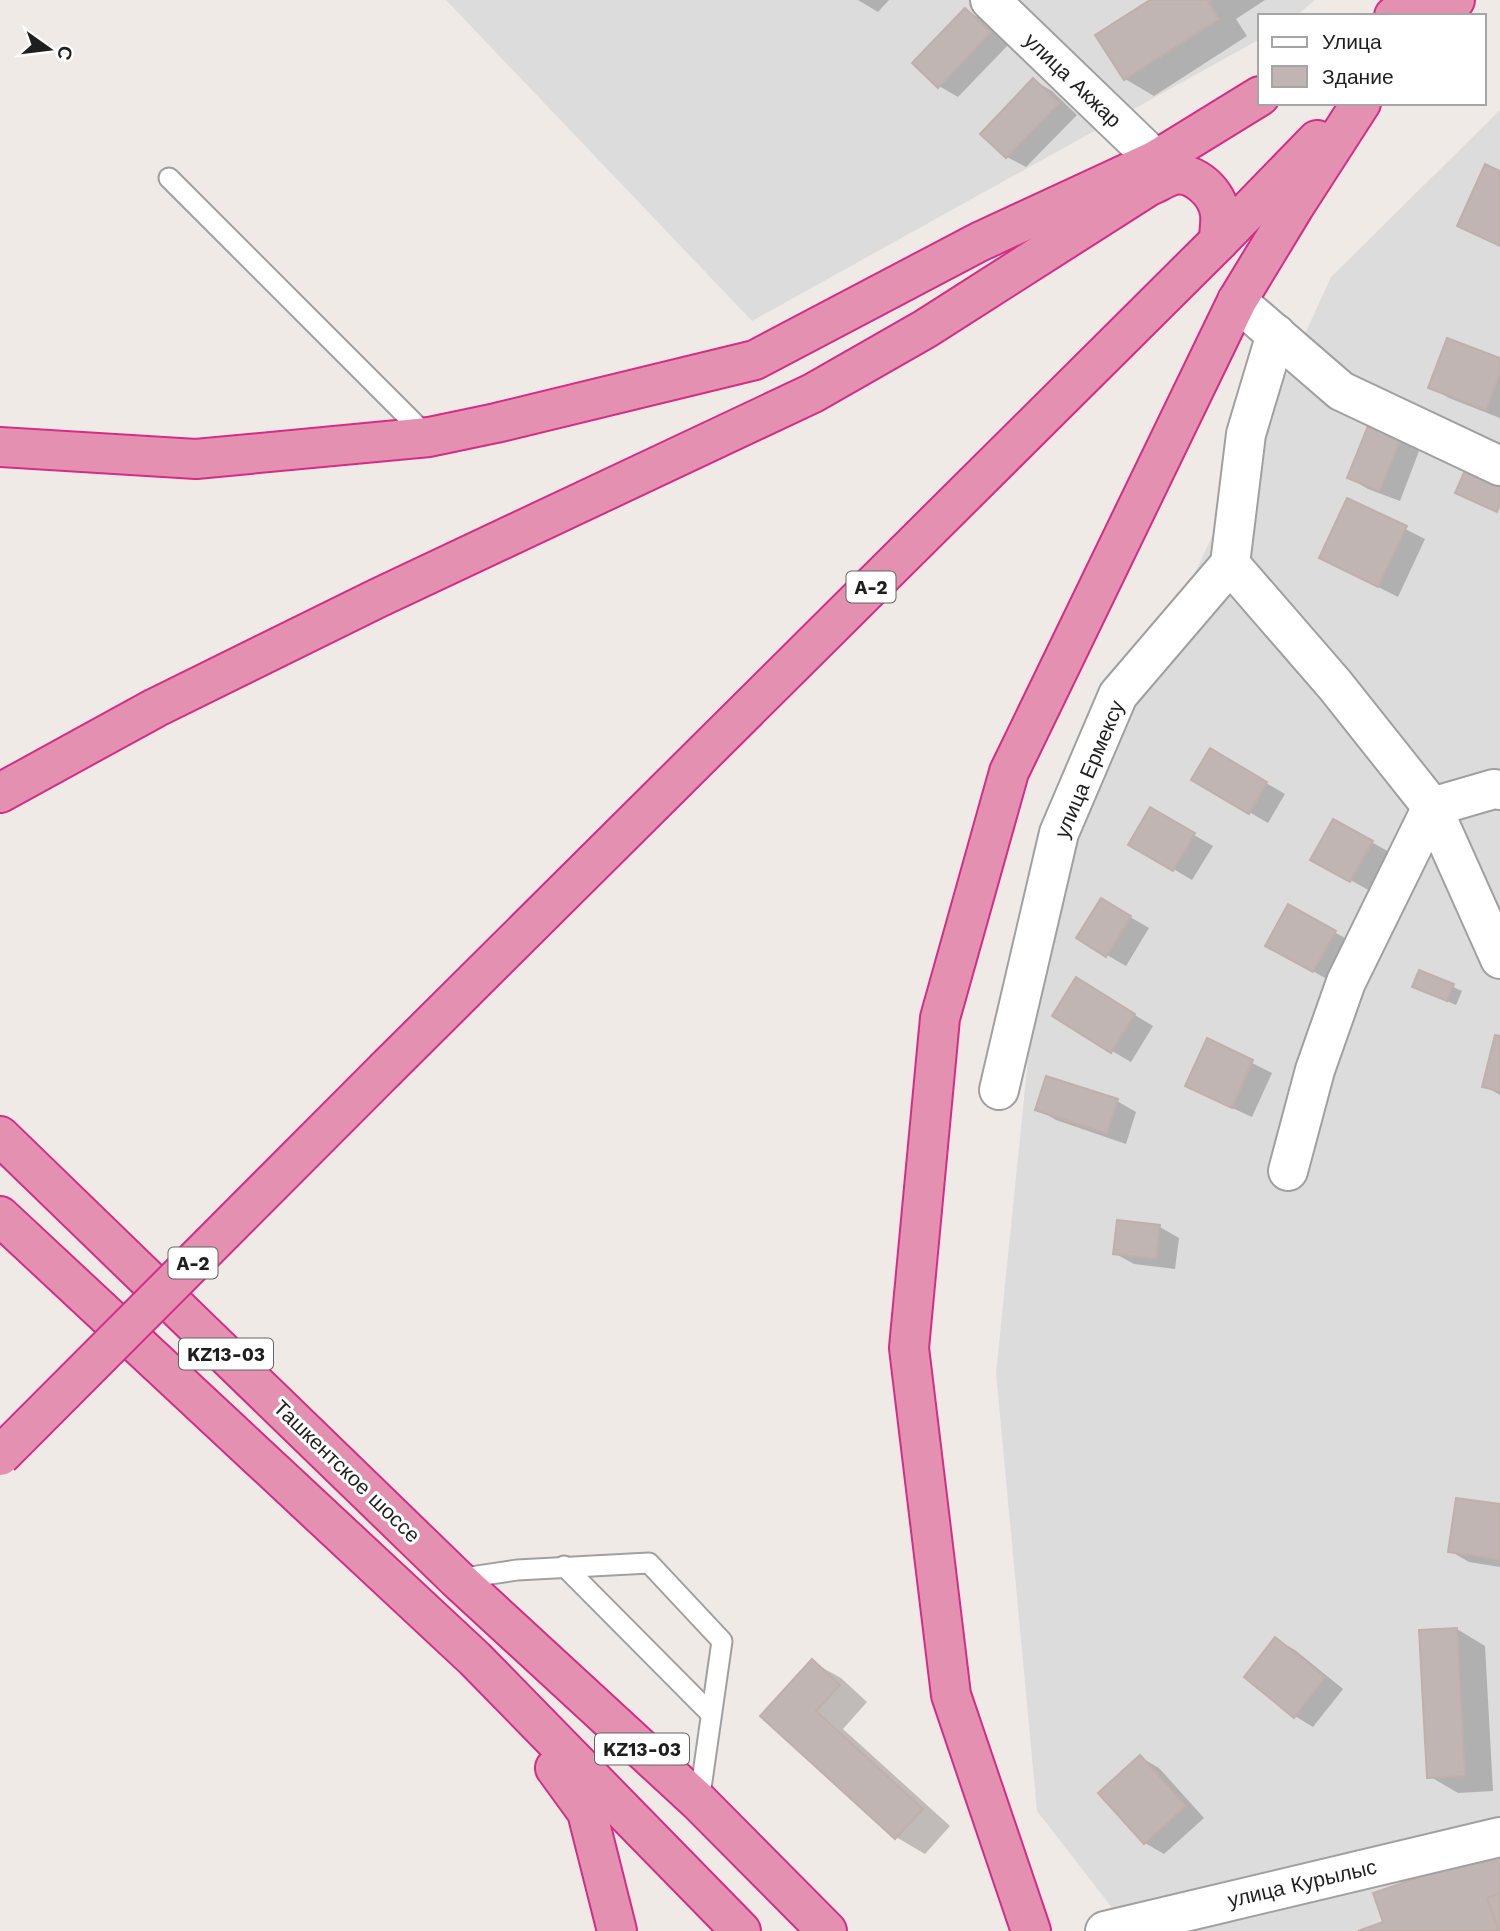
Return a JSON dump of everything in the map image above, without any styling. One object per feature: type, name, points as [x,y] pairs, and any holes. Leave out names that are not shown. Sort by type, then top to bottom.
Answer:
[{"type":"highway","points":[[1397,14],[1420,0]]},
{"type":"highway","points":[[1441,14],[1455,0]]},
{"type":"highway","points":[[0,447],[196,459],[429,437],[496,424],[755,360],[979,242],[1156,160],[1258,97]]},
{"type":"highway","name":"A-2","points":[[0,1456],[1219,241],[1351,105]]},
{"type":"highway","points":[[1031,1931],[951,1695],[909,1348],[940,1018],[1009,772],[1237,301],[1360,105]]},
{"type":"highway","points":[[0,793],[155,708],[378,598],[813,393],[925,329],[1149,186],[1176,174],[1195,179],[1207,188],[1220,213],[1219,241]]},
{"type":"highway","name":"Ташкентское шоссе","points":[[0,1136],[455,1576]]},
{"type":"highway","name":"KZ13-03","points":[[0,1216],[421,1608]]},
{"type":"highway","points":[[455,1576],[421,1608],[475,1659],[587,1812],[617,1931]]},
{"type":"highway","name":"KZ13-03","points":[[455,1576],[699,1802],[827,1931]]},
{"type":"highway","name":"KZ13-03","points":[[475,1659],[741,1931]]},
{"type":"street","name":"улица Акжар","points":[[990,0],[1156,160]]},
{"type":"street","points":[[1237,301],[1341,391],[1500,466]]},
{"type":"street","points":[[1276,334],[1245,434],[1230,564],[1335,685],[1432,807],[1500,959]]},
{"type":"street","name":"улица Ермексу","points":[[999,1090],[1059,833],[1118,695],[1230,564]]},
{"type":"street","points":[[1288,1171],[1315,1070],[1346,982],[1432,807],[1494,789],[1500,790]]},
{"type":"street","name":"улица Курылыс","points":[[1105,1931],[1500,1837]]},
{"type":"lane","points":[[169,177],[429,437]]},
{"type":"lane","points":[[455,1576],[564,1566],[649,1563],[722,1641],[699,1802]]},
{"type":"lane","points":[[564,1566],[710,1714]]},
{"type":"shaded area","points":[[446,0],[1315,0],[1298,14],[1258,14],[1258,40],[752,321]]},
{"type":"shaded area","points":[[1500,110],[1500,1931],[1130,1931],[1037,1811],[996,1373],[1044,902],[1331,277]]},
{"type":"building","points":[[1150,0],[1211,0],[1208,2],[1219,19],[1124,80],[1095,35]]},
{"type":"building","points":[[965,8],[991,32],[938,88],[912,63]]},
{"type":"building","points":[[1033,78],[1059,103],[1006,158],[980,134]]},
{"type":"building","points":[[1485,164],[1500,171],[1500,246],[1457,226]]},
{"type":"building","points":[[1447,338],[1500,358],[1500,373],[1486,410],[1428,388]]},
{"type":"building","points":[[1368,426],[1401,438],[1380,491],[1347,478]]},
{"type":"building","points":[[1466,468],[1500,483],[1500,505],[1497,512],[1455,493]]},
{"type":"building","points":[[1347,498],[1407,526],[1378,587],[1319,558]]},
{"type":"building","points":[[1210,748],[1267,782],[1249,814],[1191,780]]},
{"type":"building","points":[[1150,807],[1195,833],[1173,871],[1128,845]]},
{"type":"building","points":[[1333,819],[1373,841],[1350,882],[1310,860]]},
{"type":"building","points":[[1101,898],[1131,916],[1106,957],[1076,938]]},
{"type":"building","points":[[1288,904],[1336,931],[1313,972],[1265,946]]},
{"type":"building","points":[[1419,970],[1454,984],[1447,1001],[1412,987]]},
{"type":"building","points":[[1076,977],[1135,1014],[1111,1053],[1052,1016]]},
{"type":"building","points":[[1495,1035],[1500,1036],[1500,1091],[1482,1087]]},
{"type":"building","points":[[1207,1038],[1253,1060],[1232,1108],[1185,1086]]},
{"type":"building","points":[[1046,1076],[1118,1099],[1107,1134],[1035,1110]]},
{"type":"building","points":[[1117,1220],[1160,1225],[1156,1259],[1113,1254]]},
{"type":"building","points":[[1456,1498],[1500,1504],[1500,1560],[1448,1552]]},
{"type":"building","points":[[1457,1628],[1465,1776],[1427,1778],[1419,1630]]},
{"type":"building","points":[[1275,1637],[1325,1677],[1294,1718],[1244,1677]]},
{"type":"building","points":[[812,1659],[840,1685],[816,1711],[923,1809],[895,1839],[760,1716]]},
{"type":"building","points":[[1140,1755],[1186,1806],[1144,1844],[1098,1793]]},
{"type":"building","points":[[1500,1849],[1500,1931],[1358,1931],[1383,1922],[1373,1893]]},
{"type":"building","points":[[1500,1893],[1500,1931],[1499,1931],[1487,1898]]}]
